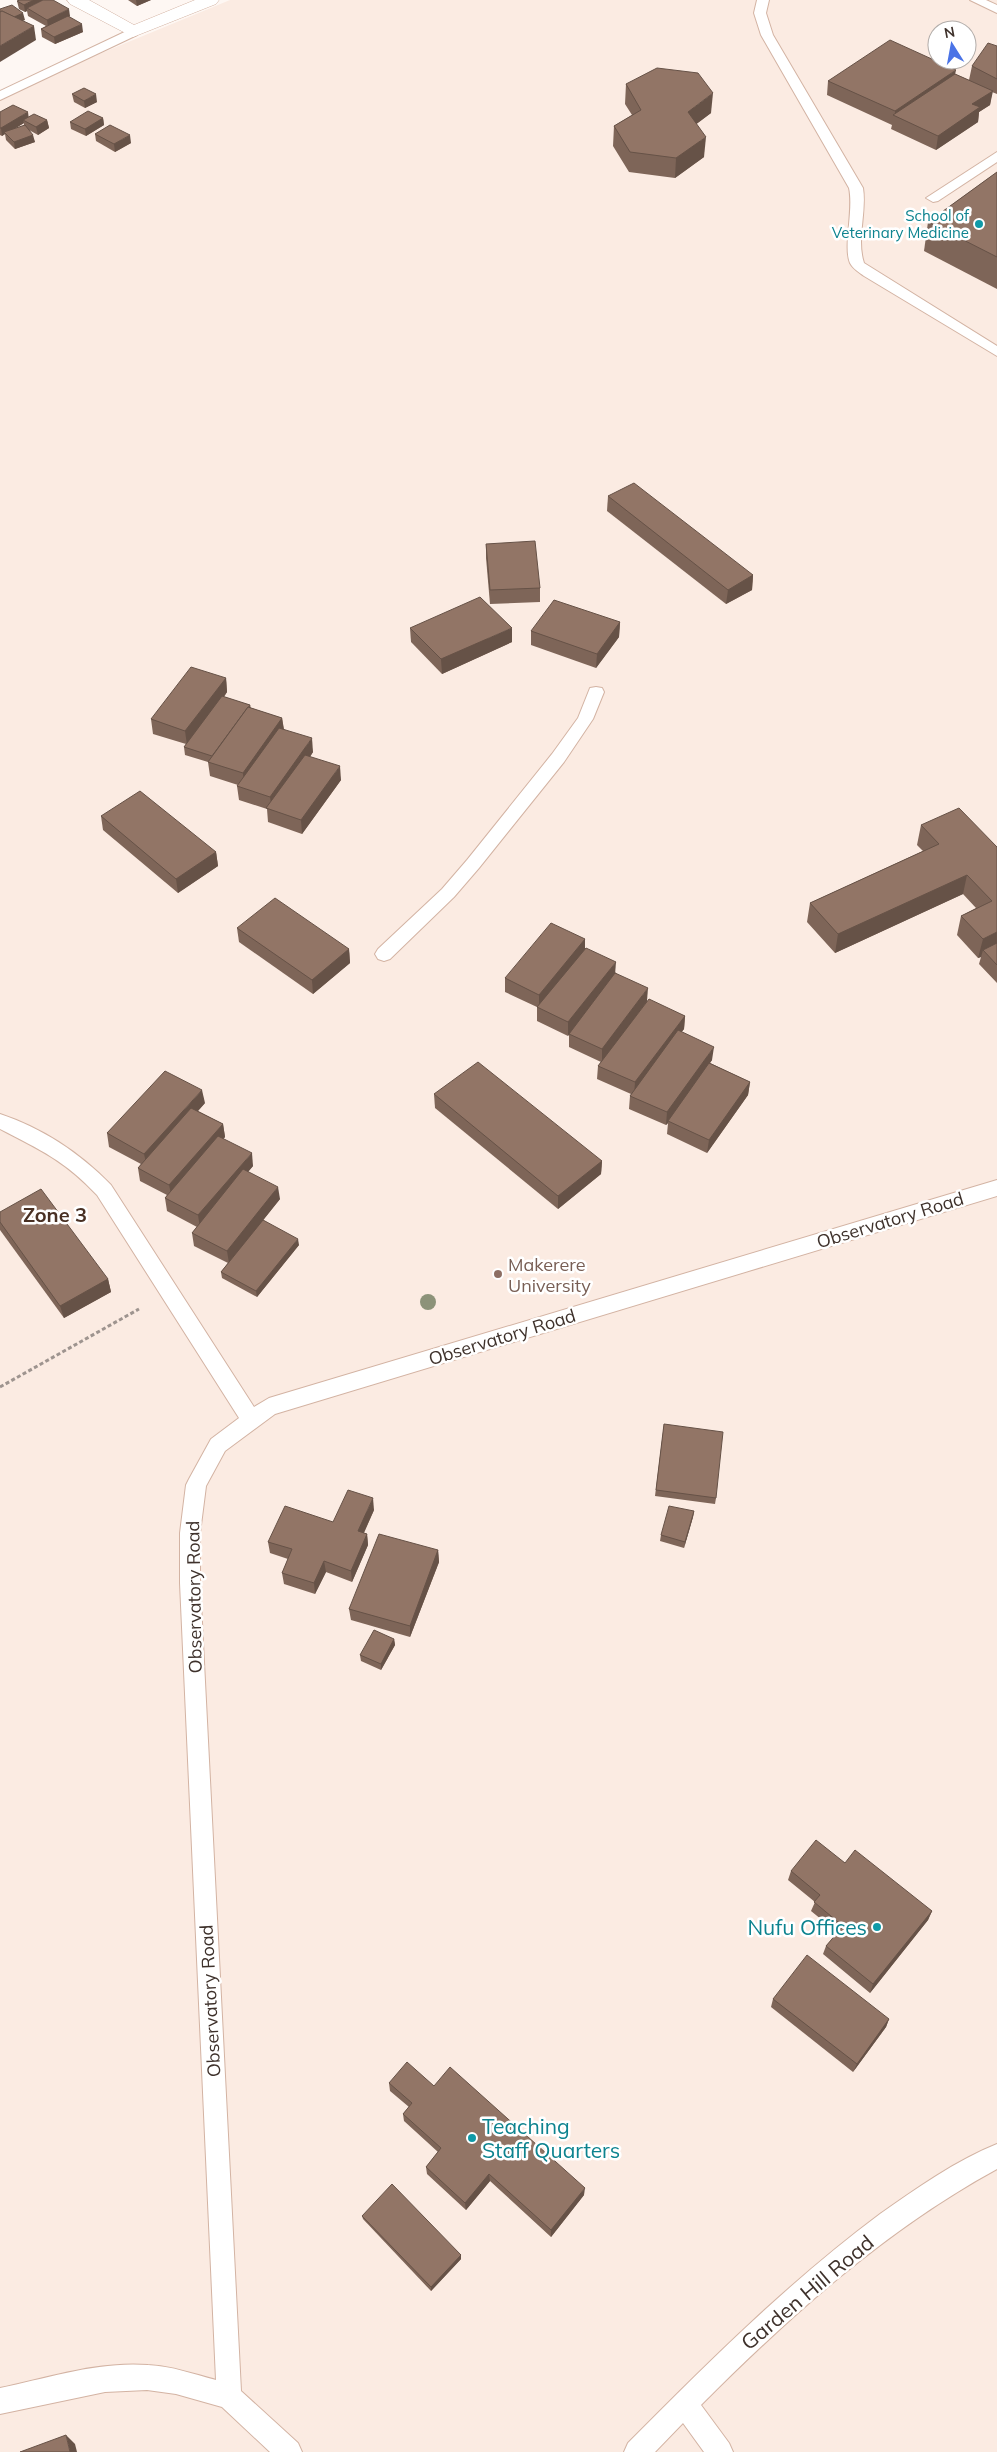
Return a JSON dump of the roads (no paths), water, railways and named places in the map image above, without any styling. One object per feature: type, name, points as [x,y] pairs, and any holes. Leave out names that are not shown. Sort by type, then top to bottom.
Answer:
[{"type":"street","points":[[76,0],[132,32],[210,0]]},
{"type":"lane","points":[[763,0],[759,6],[760,18],[767,35],[856,188],[859,199],[857,240],[854,247],[857,264],[997,352]]},
{"type":"lane","points":[[976,0],[997,10]]},
{"type":"lane","points":[[0,96],[132,32]]},
{"type":"lane","points":[[933,198],[997,156]]},
{"type":"lane","points":[[384,954],[448,893],[473,864],[558,758],[585,719],[596,692]]},
{"type":"lane","points":[[0,1121],[51,1146],[81,1166],[104,1190],[251,1420]]},
{"type":"lane","name":"Observatory Road","points":[[229,2397],[190,1593],[190,1533],[196,1485],[218,1445],[269,1406],[997,1188]]},
{"type":"lane","name":"Garden Hill Road","points":[[637,2452],[684,2404],[796,2297],[912,2206],[997,2156]]},
{"type":"lane","points":[[0,2400],[105,2378],[147,2377],[176,2380],[229,2397],[289,2452]]},
{"type":"lane","points":[[684,2404],[720,2452]]},
{"type":"place","name":"School of Veterinary Medicine","points":[[979,224]]},
{"type":"place","name":"Makerere University","points":[[498,1274]]},
{"type":"place","name":"Nufu Offices","points":[[877,1927]]},
{"type":"place","name":"Teaching Staff Quarters","points":[[472,2138]]},
{"type":"district","name":"Zone 3","points":[[55,1214]]}]
